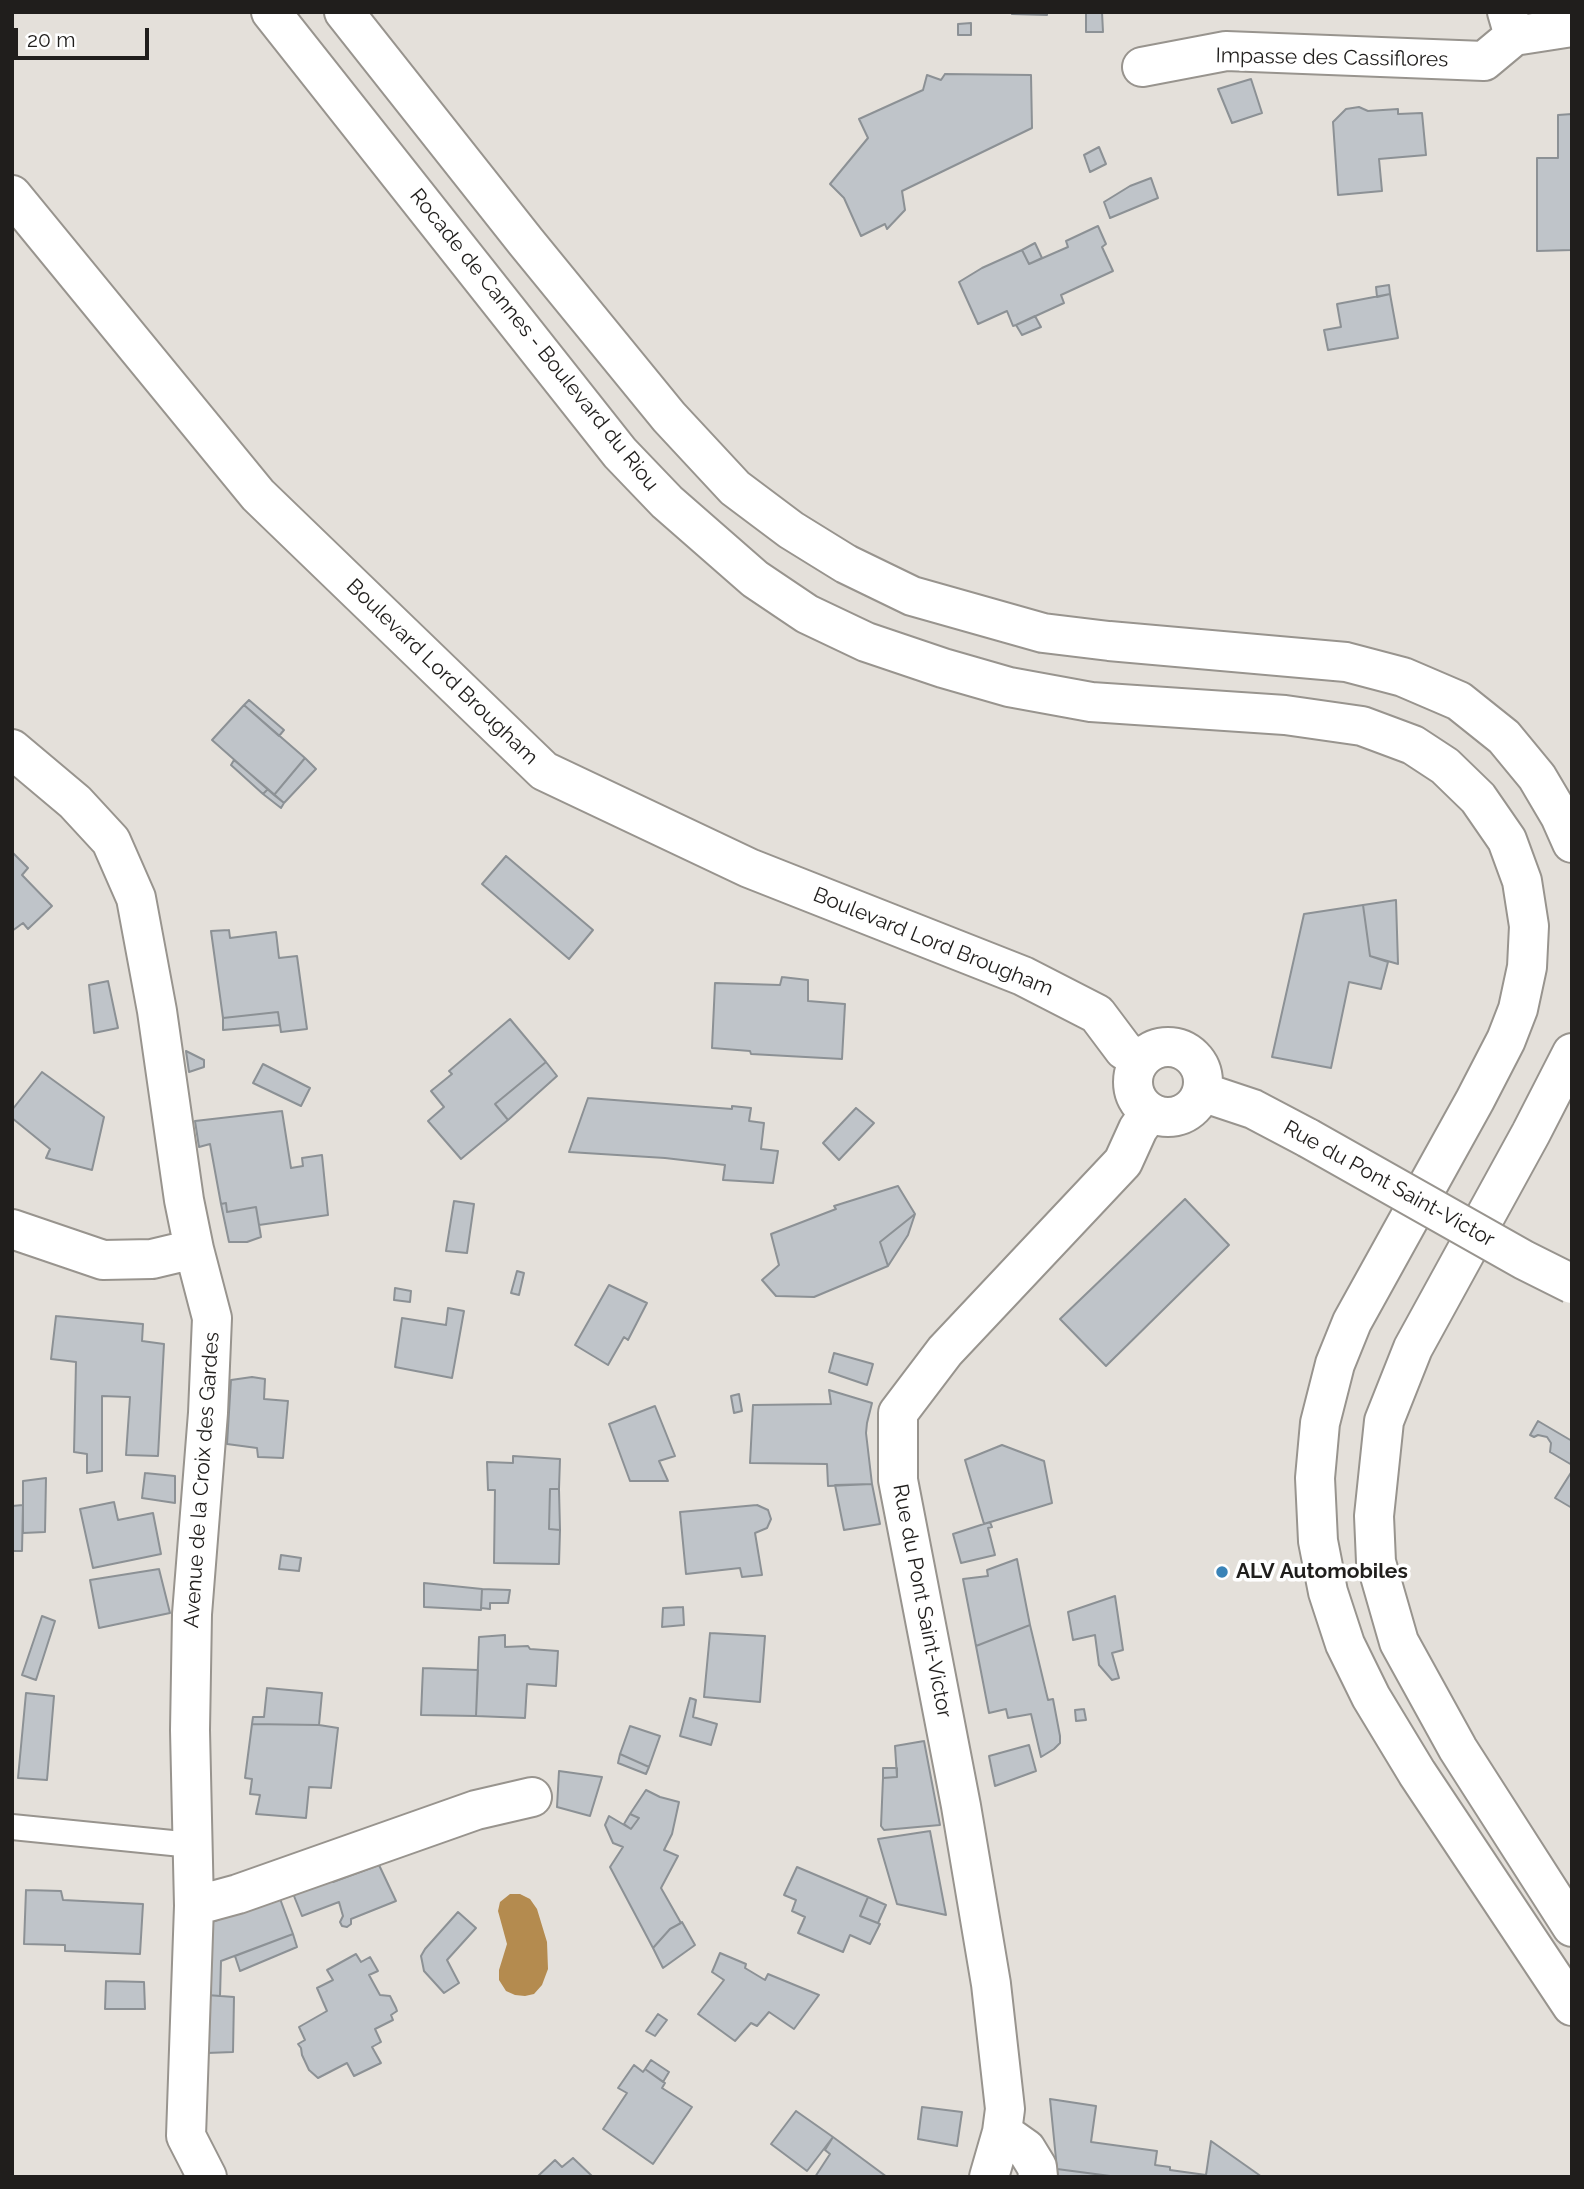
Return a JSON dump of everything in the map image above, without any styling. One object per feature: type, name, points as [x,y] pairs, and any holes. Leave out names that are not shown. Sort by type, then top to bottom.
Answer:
[{"type":"main road","name":"Rocade de Cannes - Boulevard du Riou","points":[[271,12],[620,453],[667,502],[755,579],[807,614],[866,642],[1009,687],[1091,702],[1285,715],[1363,726],[1413,745],[1445,766],[1478,798],[1507,840],[1522,881],[1529,926],[1527,967],[1518,1009],[1506,1040],[1475,1100],[1352,1322],[1335,1364],[1320,1423],[1315,1478],[1318,1541],[1328,1592],[1345,1644],[1371,1697],[1417,1773],[1572,2007]]},
{"type":"main road","points":[[344,12],[526,243],[669,417],[735,488],[791,530],[846,564],[912,596],[1043,634],[1346,662],[1403,677],[1459,701],[1504,737],[1537,778],[1560,816],[1572,843]]},
{"type":"main road","name":"Impasse des Cassiflores","points":[[1142,67],[1226,51],[1484,61],[1510,24],[1572,27]]},
{"type":"main road","name":"Boulevard Lord Brougham","points":[[12,195],[258,495],[544,771],[749,868],[1023,976],[1097,1014],[1124,1050],[1140,1060]]},
{"type":"main road","name":"Avenue de la Croix des Gardes","points":[[12,749],[75,802],[111,841],[136,898],[157,1011],[184,1200],[212,1318],[208,1413],[192,1627],[190,1730],[194,1906],[186,2136],[207,2177]]},
{"type":"main road","points":[[1169,1046],[1185,1050],[1197,1061],[1203,1077],[1202,1092],[1196,1104],[1186,1112],[1175,1116],[1162,1116],[1150,1112],[1139,1102],[1134,1088],[1134,1074],[1140,1060],[1153,1050],[1169,1046]]},
{"type":"main road","points":[[1572,1053],[1413,1348],[1384,1421],[1374,1516],[1376,1562],[1399,1642],[1458,1749],[1572,1927]]},
{"type":"main road","name":"Rue du Pont Saint-Victor","points":[[1202,1092],[1253,1109],[1572,1284]]},
{"type":"main road","name":"Rue du Pont Saint-Victor","points":[[989,2177],[1002,2132],[1005,2109],[991,1984],[961,1806],[898,1480],[898,1413],[945,1351],[1123,1162],[1138,1129],[1150,1112]]},
{"type":"main road","points":[[12,1230],[103,1260],[152,1259],[194,1249]]},
{"type":"main road","points":[[194,1906],[238,1894],[476,1810],[532,1797]]},
{"type":"main road","points":[[1002,2132],[1026,2149],[1037,2168],[1038,2177]]},
{"type":"lane","points":[[12,1827],[192,1845]]},
{"type":"shaded area","points":[[510,1894],[520,1894],[530,1899],[537,1909],[547,1942],[548,1969],[542,1985],[534,1994],[525,1996],[506,1991],[499,1980],[499,1970],[507,1944],[498,1911],[500,1902]]},
{"type":"building","points":[[1011,12],[1047,12],[1047,15],[1012,14]]},
{"type":"building","points":[[1086,12],[1102,12],[1103,32],[1086,32]]},
{"type":"building","points":[[971,23],[971,35],[958,35],[958,24]]},
{"type":"building","points":[[945,74],[1031,75],[1032,128],[902,191],[905,210],[887,229],[885,224],[861,236],[844,198],[830,184],[868,138],[859,119],[923,90],[927,75],[941,80]]},
{"type":"building","points":[[1251,79],[1262,113],[1232,123],[1218,89]]},
{"type":"building","points":[[1359,107],[1368,111],[1398,109],[1398,114],[1422,113],[1426,155],[1379,159],[1382,191],[1338,195],[1333,122],[1346,109]]},
{"type":"building","points":[[1572,114],[1572,250],[1537,251],[1537,158],[1558,158],[1558,115]]},
{"type":"building","points":[[1099,147],[1106,164],[1090,172],[1084,155]]},
{"type":"building","points":[[1151,178],[1158,198],[1110,218],[1104,202],[1130,186]]},
{"type":"building","points":[[1098,226],[1106,244],[1102,247],[1113,271],[1061,295],[1064,303],[1016,325],[1013,326],[1007,311],[978,324],[959,282],[1022,250],[1029,264],[1068,247],[1066,241]]},
{"type":"building","points":[[1035,243],[1042,258],[1029,264],[1022,250]]},
{"type":"building","points":[[1389,285],[1390,294],[1377,297],[1376,287]]},
{"type":"building","points":[[1390,294],[1398,338],[1328,350],[1324,330],[1341,327],[1337,304]]},
{"type":"building","points":[[1035,316],[1041,327],[1022,335],[1016,325]]},
{"type":"building","points":[[249,700],[284,730],[279,736],[244,705]]},
{"type":"building","points":[[244,705],[305,758],[274,795],[212,740]]},
{"type":"building","points":[[305,758],[316,769],[284,803],[274,795]]},
{"type":"building","points":[[234,760],[268,789],[263,794],[231,765]]},
{"type":"building","points":[[268,789],[284,803],[281,808],[263,794]]},
{"type":"building","points":[[12,852],[28,868],[22,875],[52,906],[28,929],[23,923],[12,931]]},
{"type":"building","points":[[506,856],[593,930],[569,959],[482,884]]},
{"type":"building","points":[[1396,900],[1398,964],[1370,956],[1363,905]]},
{"type":"building","points":[[1363,905],[1370,956],[1388,962],[1381,989],[1349,982],[1331,1068],[1272,1057],[1304,914]]},
{"type":"building","points":[[229,930],[230,938],[276,932],[279,958],[297,956],[307,1029],[281,1032],[278,1012],[223,1018],[211,931]]},
{"type":"building","points":[[782,977],[808,980],[808,1001],[845,1004],[842,1059],[751,1054],[750,1051],[712,1048],[715,983],[780,985]]},
{"type":"building","points":[[108,981],[118,1028],[94,1033],[89,985]]},
{"type":"building","points":[[278,1012],[280,1025],[223,1030],[223,1018]]},
{"type":"building","points":[[510,1019],[546,1062],[495,1104],[508,1120],[461,1159],[428,1121],[444,1107],[431,1091],[452,1074],[449,1071]]},
{"type":"building","points":[[186,1051],[204,1060],[204,1067],[189,1072]]},
{"type":"building","points":[[546,1062],[557,1076],[508,1120],[495,1104]]},
{"type":"building","points":[[263,1064],[310,1088],[301,1106],[253,1083]]},
{"type":"building","points":[[42,1072],[104,1117],[92,1170],[46,1158],[50,1149],[12,1118],[12,1110]]},
{"type":"building","points":[[588,1098],[732,1109],[732,1106],[751,1108],[749,1121],[764,1123],[761,1149],[778,1151],[773,1183],[723,1180],[725,1165],[569,1152]]},
{"type":"building","points":[[856,1108],[874,1123],[839,1160],[823,1143]]},
{"type":"building","points":[[282,1111],[291,1168],[303,1166],[302,1158],[322,1155],[328,1215],[259,1225],[256,1207],[227,1212],[226,1203],[221,1204],[210,1144],[199,1147],[195,1121]]},
{"type":"building","points":[[898,1186],[915,1214],[880,1242],[888,1266],[814,1297],[776,1296],[762,1280],[779,1265],[771,1234],[836,1209],[834,1206]]},
{"type":"building","points":[[1185,1199],[1229,1245],[1106,1366],[1060,1319]]},
{"type":"building","points":[[454,1201],[474,1204],[467,1253],[446,1251]]},
{"type":"building","points":[[226,1203],[227,1212],[256,1207],[261,1237],[247,1242],[229,1242],[221,1204]]},
{"type":"building","points":[[915,1214],[908,1235],[888,1266],[880,1242]]},
{"type":"building","points":[[517,1271],[524,1273],[519,1295],[511,1293]]},
{"type":"building","points":[[609,1285],[647,1303],[628,1340],[624,1337],[608,1365],[575,1345]]},
{"type":"building","points":[[395,1288],[411,1291],[410,1302],[394,1300]]},
{"type":"building","points":[[448,1308],[464,1311],[452,1378],[395,1367],[402,1318],[446,1325]]},
{"type":"building","points":[[56,1316],[143,1324],[142,1341],[164,1344],[158,1456],[126,1455],[130,1397],[102,1396],[102,1471],[87,1473],[87,1454],[74,1452],[76,1362],[51,1359]]},
{"type":"building","points":[[834,1353],[873,1364],[867,1385],[829,1372]]},
{"type":"building","points":[[252,1377],[265,1379],[264,1399],[288,1401],[283,1458],[258,1457],[257,1448],[227,1444],[231,1380]]},
{"type":"building","points":[[829,1390],[872,1403],[866,1433],[872,1484],[828,1486],[827,1464],[750,1463],[753,1405],[831,1404]]},
{"type":"building","points":[[739,1394],[742,1411],[734,1413],[731,1396]]},
{"type":"building","points":[[655,1406],[675,1456],[659,1461],[668,1481],[630,1481],[609,1424]]},
{"type":"building","points":[[1538,1421],[1572,1441],[1572,1465],[1550,1452],[1551,1443],[1547,1437],[1530,1435]]},
{"type":"building","points":[[1002,1445],[1044,1461],[1052,1503],[984,1524],[965,1460]]},
{"type":"building","points":[[513,1456],[560,1459],[559,1489],[550,1489],[549,1529],[560,1530],[559,1564],[494,1563],[495,1490],[488,1490],[487,1462],[513,1463]]},
{"type":"building","points":[[1572,1471],[1572,1508],[1555,1498]]},
{"type":"building","points":[[145,1473],[175,1476],[175,1503],[142,1498]]},
{"type":"building","points":[[46,1478],[45,1532],[23,1533],[23,1481]]},
{"type":"building","points":[[872,1484],[880,1524],[844,1530],[835,1485]]},
{"type":"building","points":[[550,1489],[559,1489],[560,1530],[549,1529]]},
{"type":"building","points":[[114,1502],[118,1520],[153,1513],[161,1554],[93,1568],[80,1509]]},
{"type":"building","points":[[23,1505],[22,1551],[12,1551],[12,1506]]},
{"type":"building","points":[[757,1505],[768,1510],[771,1519],[767,1528],[755,1533],[762,1575],[742,1577],[740,1568],[686,1574],[680,1512]]},
{"type":"building","points":[[990,1522],[992,1527],[988,1528],[995,1555],[961,1563],[953,1534]]},
{"type":"building","points":[[281,1555],[301,1558],[299,1571],[279,1569]]},
{"type":"building","points":[[1017,1559],[1030,1625],[976,1646],[963,1579],[988,1576],[987,1570]]},
{"type":"building","points":[[159,1569],[170,1613],[99,1628],[90,1580]]},
{"type":"building","points":[[424,1583],[482,1589],[481,1610],[424,1607]]},
{"type":"building","points":[[482,1589],[510,1590],[508,1603],[490,1603],[490,1609],[481,1608]]},
{"type":"building","points":[[1115,1596],[1123,1650],[1112,1653],[1119,1678],[1112,1680],[1099,1665],[1095,1635],[1073,1640],[1068,1612]]},
{"type":"building","points":[[683,1607],[684,1625],[662,1627],[663,1608]]},
{"type":"building","points":[[42,1616],[55,1621],[36,1680],[22,1675]]},
{"type":"building","points":[[1030,1625],[1048,1700],[1053,1699],[1060,1736],[1060,1743],[1041,1757],[1031,1714],[1008,1718],[1006,1709],[989,1713],[976,1646]]},
{"type":"building","points":[[710,1633],[765,1636],[760,1702],[704,1697]]},
{"type":"building","points":[[505,1635],[505,1647],[528,1646],[530,1649],[558,1651],[556,1686],[527,1684],[525,1718],[476,1716],[479,1637]]},
{"type":"building","points":[[423,1668],[478,1670],[476,1716],[421,1715]]},
{"type":"building","points":[[267,1688],[322,1693],[319,1725],[252,1724],[253,1717],[264,1717]]},
{"type":"building","points":[[26,1693],[54,1696],[47,1780],[18,1778]]},
{"type":"building","points":[[690,1698],[696,1700],[693,1717],[717,1724],[711,1745],[680,1736]]},
{"type":"building","points":[[1084,1709],[1086,1720],[1076,1721],[1075,1710]]},
{"type":"building","points":[[252,1724],[319,1725],[338,1728],[331,1788],[309,1787],[306,1818],[256,1814],[260,1795],[250,1794],[252,1779],[245,1778]]},
{"type":"building","points":[[630,1726],[660,1736],[649,1767],[620,1754]]},
{"type":"building","points":[[924,1741],[940,1825],[884,1830],[881,1826],[883,1778],[897,1777],[895,1746]]},
{"type":"building","points":[[1029,1745],[1036,1771],[995,1786],[989,1756]]},
{"type":"building","points":[[620,1754],[649,1767],[646,1774],[618,1763]]},
{"type":"building","points":[[883,1768],[897,1768],[897,1777],[883,1778]]},
{"type":"building","points":[[559,1771],[602,1777],[590,1816],[557,1807]]},
{"type":"building","points":[[646,1790],[679,1802],[672,1834],[664,1850],[678,1856],[661,1888],[681,1923],[670,1929],[653,1948],[610,1867],[623,1847],[613,1843],[605,1825],[609,1816],[631,1829],[639,1818],[630,1814]]},
{"type":"building","points":[[630,1814],[639,1818],[631,1829],[624,1824]]},
{"type":"building","points":[[930,1831],[946,1915],[897,1904],[878,1839]]},
{"type":"building","points":[[379,1865],[396,1901],[351,1919],[351,1924],[347,1927],[340,1922],[343,1916],[339,1902],[302,1916],[292,1891],[330,1877],[333,1882]]},
{"type":"building","points":[[797,1867],[868,1897],[860,1916],[880,1924],[870,1944],[850,1935],[843,1952],[798,1933],[805,1917],[792,1911],[796,1900],[784,1895]]},
{"type":"building","points":[[26,1890],[61,1891],[63,1900],[143,1904],[140,1954],[65,1951],[65,1945],[24,1944]]},
{"type":"building","points":[[279,1896],[293,1934],[221,1961],[220,1996],[207,1995],[207,1924]]},
{"type":"building","points":[[868,1897],[886,1905],[878,1923],[860,1916]]},
{"type":"building","points":[[458,1912],[476,1928],[447,1960],[459,1983],[444,1993],[424,1971],[421,1956]]},
{"type":"building","points":[[682,1922],[695,1945],[663,1968],[653,1948],[670,1929]]},
{"type":"building","points":[[293,1934],[297,1947],[240,1971],[235,1956]]},
{"type":"building","points":[[720,1953],[746,1964],[745,1968],[765,1980],[768,1974],[819,1995],[794,2029],[769,2012],[757,2026],[751,2023],[735,2041],[698,2014],[724,1980],[712,1972]]},
{"type":"building","points":[[356,1954],[361,1962],[370,1957],[378,1971],[369,1975],[380,1995],[390,1996],[397,2011],[391,2015],[393,2020],[375,2029],[381,2042],[372,2047],[381,2063],[354,2076],[347,2063],[318,2078],[309,2070],[302,2055],[298,2044],[305,2040],[299,2027],[327,2011],[317,1988],[333,1980],[327,1970]]},
{"type":"building","points":[[106,1981],[144,1982],[145,2009],[105,2009]]},
{"type":"building","points":[[207,1995],[234,1997],[233,2052],[207,2053]]},
{"type":"building","points":[[658,2014],[667,2020],[655,2036],[646,2031]]},
{"type":"building","points":[[651,2060],[669,2072],[663,2082],[645,2069]]},
{"type":"building","points":[[634,2065],[665,2083],[662,2088],[692,2107],[653,2164],[603,2129],[627,2093],[618,2088]]},
{"type":"building","points":[[1050,2099],[1096,2106],[1091,2142],[1157,2151],[1155,2165],[1206,2175],[1211,2141],[1262,2177],[1118,2177],[1057,2169]]},
{"type":"building","points":[[922,2107],[962,2112],[957,2146],[918,2139]]},
{"type":"building","points":[[796,2111],[833,2137],[807,2171],[771,2144]]},
{"type":"building","points":[[833,2137],[887,2177],[815,2177],[830,2154],[825,2150]]},
{"type":"building","points":[[573,2158],[593,2177],[537,2177],[555,2160],[562,2167]]},
{"type":"building","points":[[1057,2169],[1118,2177],[1058,2177]]},
{"type":"place","name":"ALV Automobiles","points":[[1222,1572]]}]
